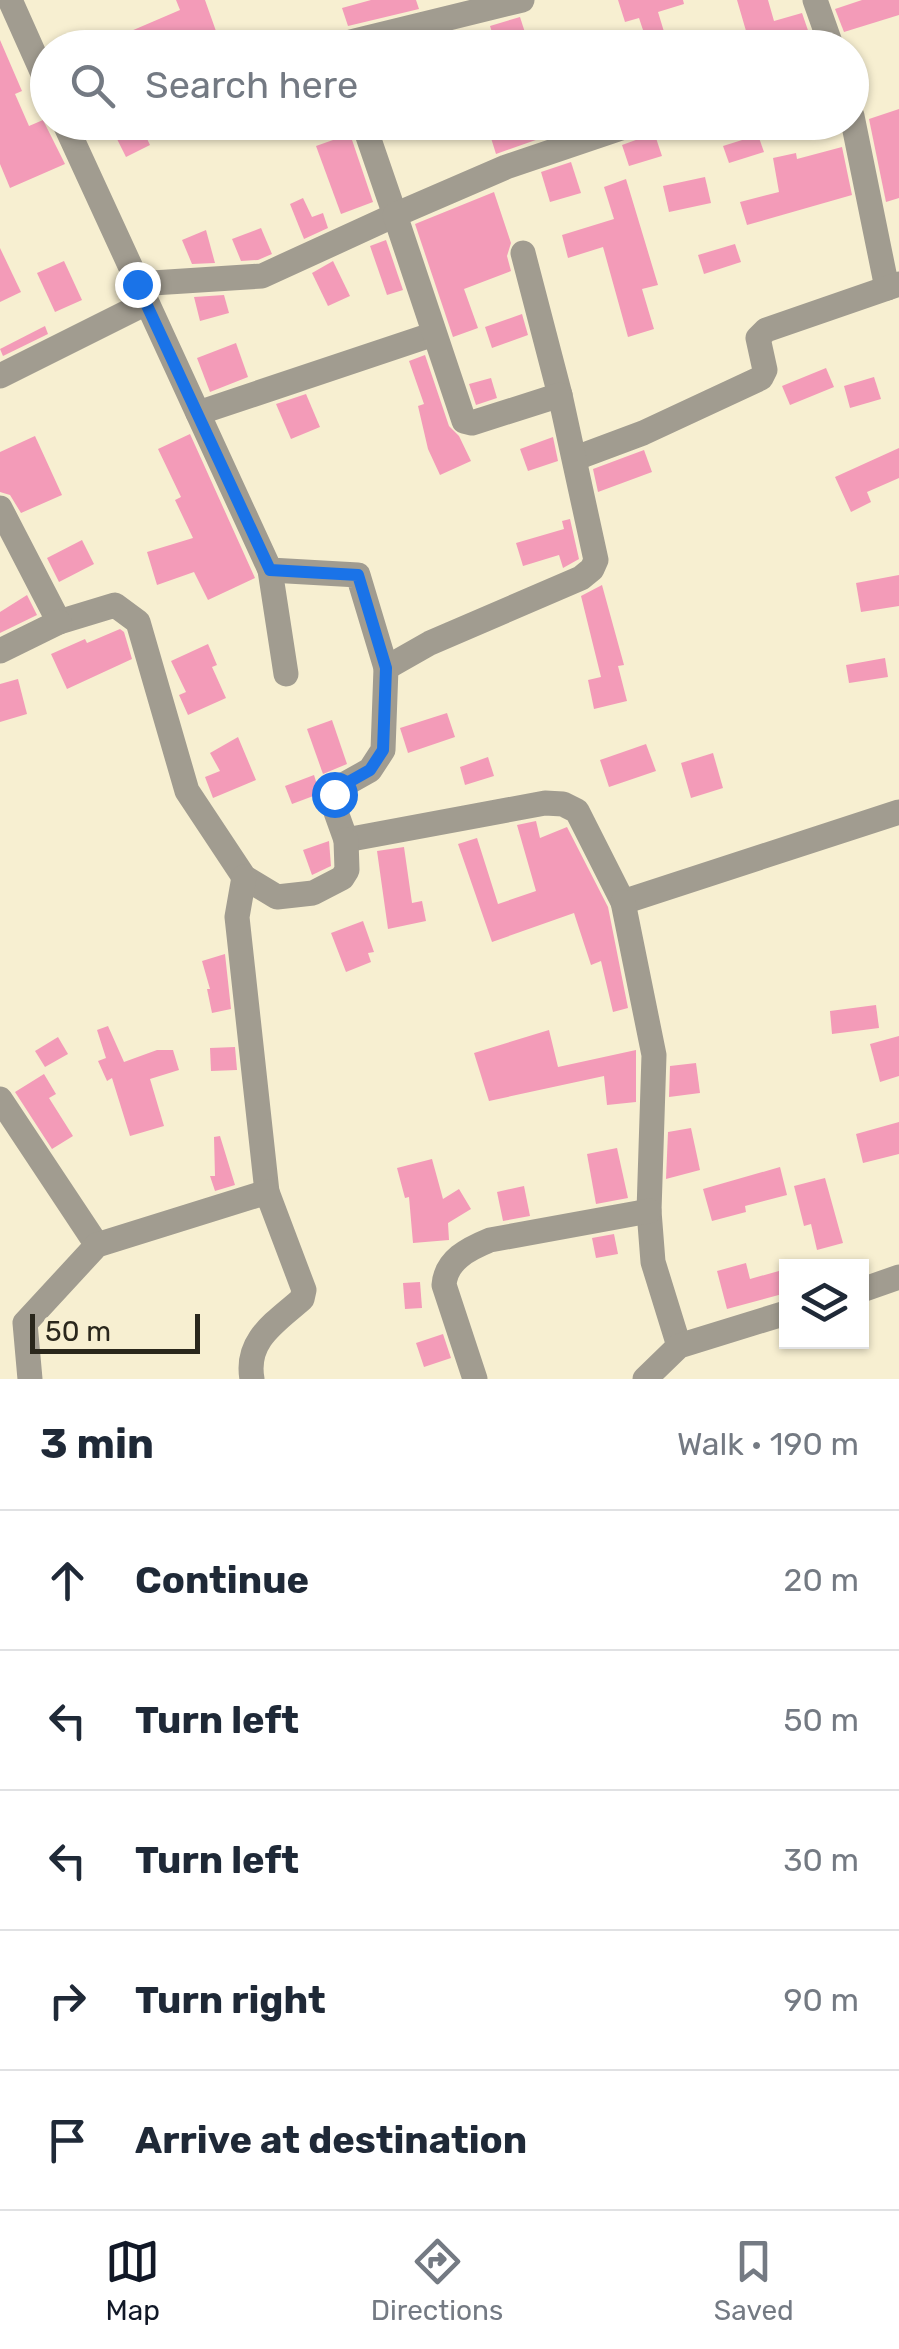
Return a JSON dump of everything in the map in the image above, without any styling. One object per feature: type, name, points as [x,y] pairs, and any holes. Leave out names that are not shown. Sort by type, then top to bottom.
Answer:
[{"type":"street","points":[[10,0],[30,45]]},
{"type":"street","points":[[400,30],[522,0]]},
{"type":"street","points":[[815,0],[826,30]]},
{"type":"street","points":[[72,140],[270,570],[286,674]]},
{"type":"street","points":[[369,140],[464,421],[472,423],[560,394]]},
{"type":"street","points":[[0,376],[142,294],[262,276],[506,168],[587,140]]},
{"type":"street","points":[[576,458],[761,378],[765,370],[758,338],[766,330],[893,286],[858,140]]},
{"type":"street","points":[[386,668],[430,643],[581,578],[596,560],[576,458],[523,252]]},
{"type":"street","points":[[198,413],[434,334]]},
{"type":"street","points":[[0,508],[59,622]]},
{"type":"street","points":[[0,651],[59,622],[115,605],[138,622],[187,791],[244,877],[277,897],[313,892],[329,886],[347,870],[346,840],[332,801],[338,788],[370,770],[379,760],[383,750],[386,668],[358,575],[270,570]]},
{"type":"street","points":[[346,840],[521,806],[564,804],[576,811],[623,902],[654,1056],[649,1211],[653,1262],[680,1346]]},
{"type":"street","points":[[623,902],[899,812]]},
{"type":"street","points":[[244,877],[236,916],[267,1192],[304,1290],[302,1299],[255,1345],[249,1362],[252,1379]]},
{"type":"street","points":[[0,1099],[96,1245]]},
{"type":"street","points":[[30,1379],[26,1323],[96,1245],[267,1192]]},
{"type":"street","points":[[475,1379],[444,1285],[452,1262],[470,1248],[490,1240],[649,1211]]},
{"type":"street","points":[[869,1288],[899,1278]]},
{"type":"street","points":[[649,1377],[680,1346],[779,1315]]},
{"type":"building","points":[[176,0],[205,0],[216,30],[133,30],[180,10]]},
{"type":"building","points":[[371,0],[416,0],[419,9],[348,26],[342,8]]},
{"type":"building","points":[[618,0],[683,0],[684,4],[658,12],[664,30],[643,30],[639,18],[625,22]]},
{"type":"building","points":[[737,0],[768,0],[774,21],[802,13],[808,30],[746,30]]},
{"type":"building","points":[[862,0],[899,0],[899,15],[850,30],[843,30],[835,9]]},
{"type":"building","points":[[520,17],[524,30],[491,30],[490,26]]},
{"type":"building","points":[[0,40],[22,91],[15,94],[30,126],[30,140],[53,140],[65,164],[10,188],[0,164]]},
{"type":"building","points":[[899,109],[899,198],[886,202],[869,119]]},
{"type":"building","points":[[118,140],[148,140],[150,145],[126,157]]},
{"type":"building","points":[[333,140],[352,140],[373,202],[341,214],[316,146]]},
{"type":"building","points":[[492,140],[536,140],[496,154]]},
{"type":"building","points":[[657,140],[662,156],[629,166],[622,145]]},
{"type":"building","points":[[760,140],[764,152],[729,163],[723,146]]},
{"type":"building","points":[[842,147],[852,195],[747,225],[740,202],[779,192],[773,158],[796,153],[797,159]]},
{"type":"building","points":[[571,162],[581,193],[550,202],[541,172]]},
{"type":"building","points":[[705,177],[711,203],[669,212],[663,186]]},
{"type":"building","points":[[626,179],[658,285],[642,289],[654,329],[628,337],[603,247],[568,258],[562,235],[614,219],[604,187]]},
{"type":"building","points":[[494,192],[511,243],[507,256],[511,271],[464,289],[478,328],[453,337],[415,224]]},
{"type":"building","points":[[303,198],[312,217],[323,213],[328,228],[304,239],[290,204]]},
{"type":"building","points":[[261,228],[272,254],[241,261],[232,239]]},
{"type":"building","points":[[206,230],[215,263],[192,264],[182,240]]},
{"type":"building","points":[[386,240],[403,290],[387,295],[370,246]]},
{"type":"building","points":[[735,244],[741,262],[704,274],[698,255]]},
{"type":"building","points":[[0,248],[21,292],[0,302]]},
{"type":"building","points":[[64,261],[82,300],[55,312],[37,273]]},
{"type":"building","points":[[333,261],[350,296],[328,306],[312,273]]},
{"type":"building","points":[[224,295],[229,313],[200,321],[194,297]]},
{"type":"building","points":[[522,314],[528,335],[492,348],[485,327]]},
{"type":"building","points":[[45,326],[48,334],[3,356],[0,349]]},
{"type":"building","points":[[236,343],[248,377],[210,392],[197,358]]},
{"type":"building","points":[[425,355],[449,426],[459,436],[471,461],[440,475],[428,449],[418,406],[424,404],[409,361]]},
{"type":"building","points":[[826,368],[834,387],[790,405],[782,386]]},
{"type":"building","points":[[874,377],[881,399],[850,408],[844,386]]},
{"type":"building","points":[[491,378],[497,398],[476,405],[469,384]]},
{"type":"building","points":[[306,394],[320,427],[291,439],[276,404]]},
{"type":"building","points":[[190,434],[255,578],[208,600],[194,572],[157,585],[147,552],[193,538],[175,500],[181,497],[158,449]]},
{"type":"building","points":[[35,436],[62,495],[21,513],[10,495],[0,492],[0,452]]},
{"type":"building","points":[[553,437],[558,461],[528,471],[520,449]]},
{"type":"building","points":[[899,448],[899,478],[867,492],[871,502],[851,512],[835,477]]},
{"type":"building","points":[[644,450],[652,472],[598,492],[593,469]]},
{"type":"building","points":[[570,519],[579,559],[563,568],[559,555],[523,566],[516,543],[564,529],[562,521]]},
{"type":"building","points":[[82,540],[94,564],[59,582],[47,558]]},
{"type":"building","points":[[899,575],[899,606],[861,612],[856,583]]},
{"type":"building","points":[[602,585],[624,665],[618,666],[627,701],[594,709],[588,680],[601,677],[581,596]]},
{"type":"building","points":[[27,595],[37,615],[0,633],[0,612]]},
{"type":"building","points":[[120,629],[132,659],[67,689],[51,654]]},
{"type":"building","points":[[208,644],[217,665],[212,667],[226,698],[188,715],[179,695],[186,692],[171,661]]},
{"type":"building","points":[[885,658],[888,677],[849,683],[846,665]]},
{"type":"building","points":[[18,679],[27,714],[0,722],[0,684]]},
{"type":"building","points":[[447,713],[455,737],[408,753],[400,728]]},
{"type":"building","points":[[332,720],[347,764],[323,774],[307,729]]},
{"type":"building","points":[[238,737],[256,780],[213,798],[205,777],[220,771],[210,753]]},
{"type":"building","points":[[646,744],[656,771],[609,787],[600,760]]},
{"type":"building","points":[[713,753],[723,788],[691,798],[681,763]]},
{"type":"building","points":[[488,757],[494,776],[465,785],[460,767]]},
{"type":"building","points":[[314,775],[316,795],[292,804],[285,786]]},
{"type":"building","points":[[536,821],[540,838],[567,827],[608,907],[628,1008],[613,1012],[601,961],[591,965],[574,913],[492,942],[458,844],[477,838],[498,904],[536,891],[517,825]]},
{"type":"building","points":[[329,841],[331,866],[312,875],[303,850]]},
{"type":"building","points":[[404,847],[412,903],[422,901],[426,921],[388,929],[377,851]]},
{"type":"building","points":[[363,921],[374,952],[368,953],[371,962],[346,972],[331,933]]},
{"type":"building","points":[[225,954],[231,1009],[212,1013],[202,961]]},
{"type":"building","points":[[876,1005],[879,1028],[832,1034],[830,1011]]},
{"type":"building","points":[[108,1026],[124,1062],[157,1050],[173,1050],[179,1070],[150,1079],[164,1126],[130,1136],[112,1078],[107,1081],[98,1061],[106,1058],[97,1030]]},
{"type":"building","points":[[549,1030],[558,1067],[636,1050],[636,1102],[607,1105],[604,1076],[489,1101],[474,1053]]},
{"type":"building","points":[[899,1036],[899,1076],[880,1082],[870,1044]]},
{"type":"building","points":[[58,1037],[68,1054],[45,1067],[35,1051]]},
{"type":"building","points":[[235,1047],[237,1070],[211,1071],[210,1048]]},
{"type":"building","points":[[696,1063],[700,1093],[669,1097],[670,1066]]},
{"type":"building","points":[[44,1074],[56,1094],[49,1098],[73,1136],[52,1149],[15,1092]]},
{"type":"building","points":[[899,1122],[899,1154],[863,1163],[856,1134]]},
{"type":"building","points":[[691,1128],[700,1170],[666,1179],[668,1132]]},
{"type":"building","points":[[220,1136],[235,1185],[215,1191],[210,1176],[215,1176],[214,1137]]},
{"type":"building","points":[[617,1148],[628,1198],[596,1204],[587,1154]]},
{"type":"building","points":[[432,1159],[443,1199],[459,1189],[471,1209],[448,1223],[449,1240],[413,1243],[409,1197],[405,1198],[397,1168]]},
{"type":"building","points":[[780,1167],[787,1195],[745,1206],[746,1212],[712,1221],[703,1189]]},
{"type":"building","points":[[825,1178],[843,1243],[817,1250],[811,1224],[804,1226],[794,1186]]},
{"type":"building","points":[[524,1186],[530,1216],[503,1221],[497,1192]]},
{"type":"building","points":[[614,1234],[618,1254],[596,1258],[592,1238]]},
{"type":"building","points":[[746,1263],[750,1279],[779,1271],[779,1295],[727,1309],[717,1271]]},
{"type":"building","points":[[420,1282],[422,1308],[405,1309],[403,1283]]},
{"type":"building","points":[[443,1334],[451,1358],[424,1367],[416,1343]]},
{"type":"route","points":[[137,284],[270,570],[358,575],[386,668],[383,750],[370,770],[334,794]]}]
